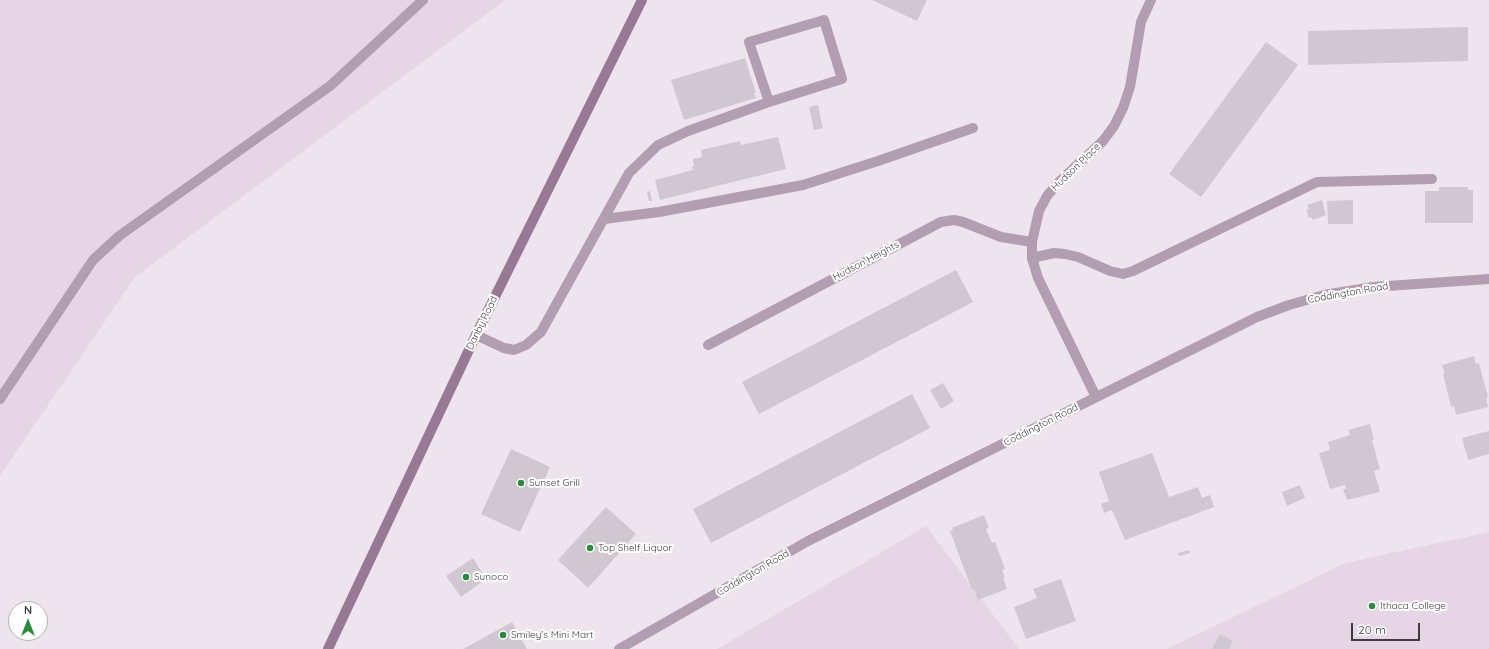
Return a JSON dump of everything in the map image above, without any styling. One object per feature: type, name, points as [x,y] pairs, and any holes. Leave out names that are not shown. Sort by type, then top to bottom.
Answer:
[{"type":"main road","name":"Danby Road","points":[[328,649],[476,335],[642,0]]},
{"type":"street","points":[[0,399],[93,260],[119,236],[330,86],[423,0]]},
{"type":"street","name":"Hudson Place","points":[[1096,397],[1038,278],[1032,258],[1032,242],[1039,211],[1047,196],[1058,183],[1103,141],[1114,126],[1130,87],[1142,22],[1151,0]]},
{"type":"street","points":[[476,335],[504,348],[514,350],[526,345],[541,332],[629,173],[658,145],[688,131],[769,102],[842,79],[824,20],[750,42],[769,102]]},
{"type":"street","points":[[604,219],[659,212],[803,185],[973,128]]},
{"type":"street","points":[[1032,258],[1054,253],[1065,254],[1078,257],[1110,271],[1123,274],[1133,271],[1317,182],[1432,178]]},
{"type":"street","name":"Hudson Heights","points":[[708,345],[941,222],[954,220],[959,221],[1001,237],[1032,242]]},
{"type":"street","name":"Coddington Road","points":[[619,649],[808,541],[1257,317],[1289,305],[1324,295],[1373,287],[1489,279]]},
{"type":"shaded area","points":[[0,0],[505,0],[135,277],[0,476]]},
{"type":"shaded area","points":[[926,526],[1019,649],[717,649]]},
{"type":"shaded area","name":"Ithaca College","points":[[1489,532],[1489,649],[1167,649],[1345,563]]},
{"type":"building","points":[[872,0],[927,0],[917,21]]},
{"type":"building","points":[[1468,27],[1468,61],[1308,65],[1308,31]]},
{"type":"building","points":[[1266,42],[1298,65],[1201,197],[1169,174]]},
{"type":"building","points":[[745,58],[756,93],[754,93],[756,98],[684,120],[671,80]]},
{"type":"building","points":[[818,105],[823,128],[814,130],[809,107]]},
{"type":"building","points":[[778,137],[786,169],[660,200],[655,180],[693,170],[693,159],[702,157],[701,150],[740,141],[741,145]]},
{"type":"building","points":[[1439,187],[1468,187],[1468,190],[1473,190],[1473,223],[1425,223],[1425,191],[1439,191]]},
{"type":"building","points":[[650,191],[652,201],[649,201],[647,192]]},
{"type":"building","points":[[1322,200],[1326,215],[1313,220],[1311,217],[1309,218],[1306,210],[1309,209],[1307,205]]},
{"type":"building","points":[[1353,200],[1353,224],[1328,224],[1327,201]]},
{"type":"building","points":[[956,270],[973,302],[759,414],[742,382]]},
{"type":"building","points":[[1474,356],[1476,364],[1479,363],[1488,397],[1486,398],[1488,407],[1456,415],[1454,406],[1451,407],[1442,365]]},
{"type":"building","points":[[943,383],[954,401],[941,409],[930,390]]},
{"type":"building","points":[[912,394],[930,428],[711,543],[693,509]]},
{"type":"building","points":[[1370,424],[1374,439],[1372,440],[1380,469],[1374,471],[1380,492],[1347,500],[1343,489],[1346,489],[1345,485],[1330,489],[1319,453],[1330,450],[1328,442],[1350,435],[1348,430]]},
{"type":"building","points":[[1489,431],[1489,454],[1468,460],[1462,438]]},
{"type":"building","points":[[511,449],[550,467],[520,532],[481,514]]},
{"type":"building","points":[[1152,453],[1169,497],[1198,487],[1202,498],[1210,495],[1214,507],[1125,540],[1112,510],[1104,513],[1101,504],[1109,501],[1099,472]]},
{"type":"building","points":[[1300,485],[1305,498],[1287,506],[1282,492]]},
{"type":"building","points":[[606,507],[636,534],[588,588],[558,560]]},
{"type":"building","points":[[984,515],[989,528],[986,529],[992,543],[995,542],[1005,569],[1002,570],[1007,589],[978,600],[974,589],[972,590],[950,531],[953,530],[952,528]]},
{"type":"building","points":[[1189,550],[1190,553],[1179,556],[1178,553]]},
{"type":"building","name":"Sunoco","points":[[473,558],[486,579],[461,597],[446,576]]},
{"type":"building","points":[[1061,579],[1076,621],[1026,639],[1014,607],[1037,598],[1033,589]]},
{"type":"building","name":"Smiley's Mini Mart","points":[[512,622],[527,649],[463,649]]},
{"type":"building","points":[[1220,634],[1233,641],[1229,649],[1212,649]]},
{"type":"place","name":"Sunset Grill","points":[[521,483]]},
{"type":"place","name":"Top Shelf Liquor","points":[[590,548]]},
{"type":"place","name":"Sunoco","points":[[466,577]]},
{"type":"place","name":"Ithaca College","points":[[1372,606]]},
{"type":"place","name":"Smiley's Mini Mart","points":[[503,635]]}]
